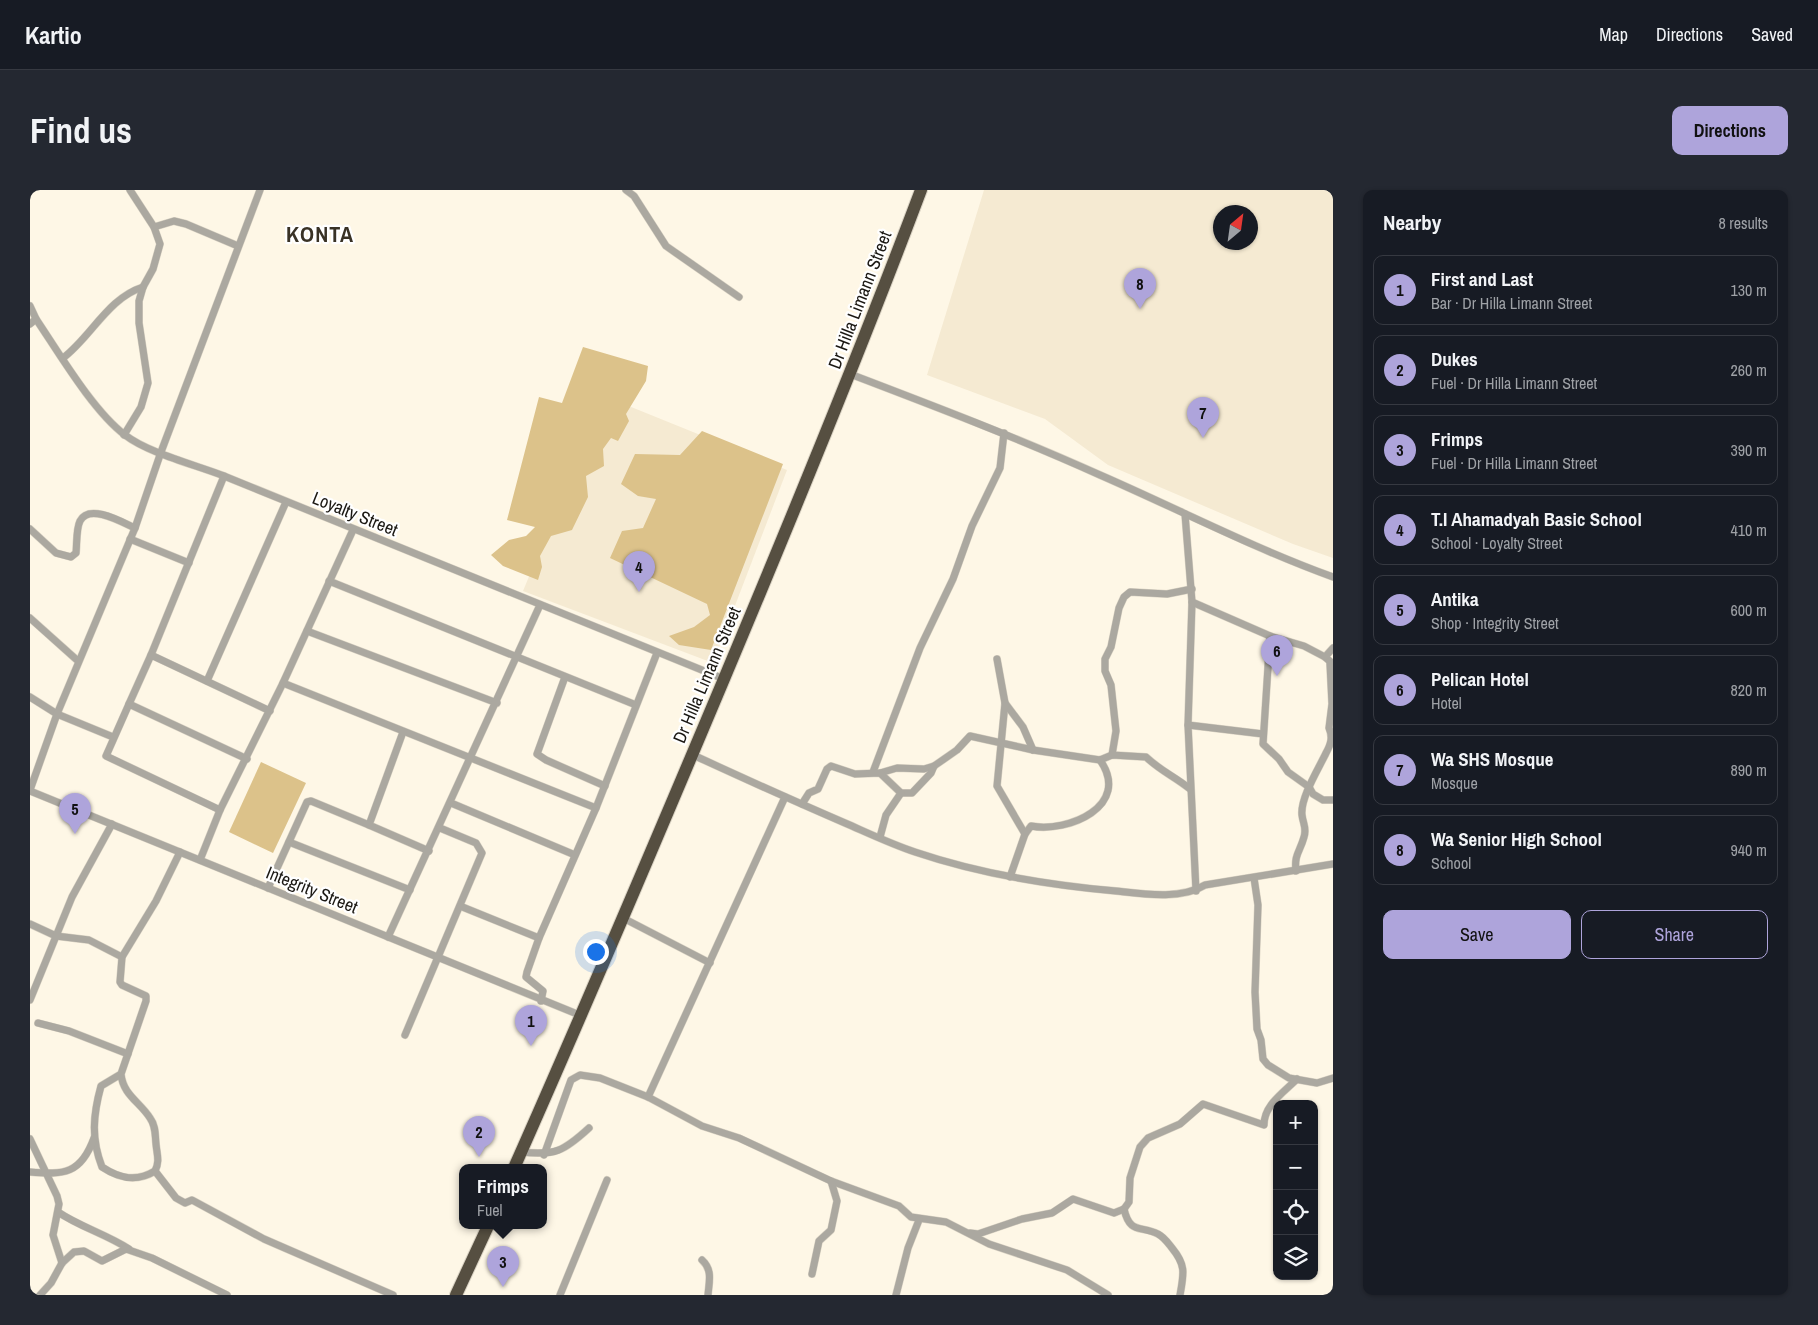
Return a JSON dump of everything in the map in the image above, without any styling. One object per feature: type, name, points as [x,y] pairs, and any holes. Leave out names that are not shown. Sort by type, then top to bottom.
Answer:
[{"type":"highway","name":"Dr Hilla Limann Street","points":[[516,1164],[582,1016],[788,529],[850,374],[920,190]]},
{"type":"highway","points":[[456,1295],[487,1229]]},
{"type":"street","points":[[124,435],[141,407],[148,384],[139,323],[139,302],[160,244],[154,227],[130,190]]},
{"type":"street","points":[[30,791],[78,661],[135,528],[161,452],[260,190]]},
{"type":"street","points":[[626,190],[632,193],[666,246],[739,297]]},
{"type":"street","points":[[154,227],[174,220],[238,246]]},
{"type":"street","points":[[63,358],[74,350],[119,299],[143,287]]},
{"type":"street","name":"Loyalty Street","points":[[30,306],[36,319],[104,416],[124,435],[141,445],[224,476],[724,680]]},
{"type":"street","points":[[30,324],[36,319]]},
{"type":"street","points":[[850,374],[1004,434],[1333,578]]},
{"type":"street","points":[[876,773],[920,648],[953,579],[972,526],[1000,468],[1004,434]]},
{"type":"street","points":[[220,810],[106,756],[151,655],[224,476]]},
{"type":"street","points":[[207,681],[286,502]]},
{"type":"street","points":[[30,529],[56,552],[71,557],[76,553],[79,522],[83,517],[99,513],[135,528]]},
{"type":"street","points":[[1185,514],[1192,589],[1188,725],[1196,891]]},
{"type":"street","points":[[200,860],[220,810],[270,711],[353,530]]},
{"type":"street","points":[[130,539],[189,563]]},
{"type":"street","points":[[329,581],[636,705]]},
{"type":"street","points":[[1112,755],[1116,731],[1111,685],[1105,671],[1105,660],[1111,647],[1119,608],[1124,597],[1130,592],[1167,594],[1192,589]]},
{"type":"street","points":[[1192,602],[1270,636],[1304,646],[1329,662]]},
{"type":"street","points":[[388,937],[440,828],[540,605]]},
{"type":"street","points":[[30,618],[78,661]]},
{"type":"street","points":[[307,631],[496,703]]},
{"type":"street","points":[[1270,636],[1263,744],[1268,751],[1279,759],[1288,772],[1309,787],[1313,794],[1323,800],[1333,800]]},
{"type":"street","points":[[1296,870],[1294,858],[1304,838],[1306,823],[1302,815],[1309,787],[1332,742],[1332,734],[1329,728],[1332,690],[1329,662],[1333,648]]},
{"type":"street","points":[[541,1001],[543,991],[526,978],[539,938],[596,808],[657,654]]},
{"type":"street","points":[[151,655],[270,711]]},
{"type":"street","points":[[997,659],[1005,703],[998,786],[1025,834]]},
{"type":"street","points":[[565,677],[537,754],[546,760],[605,786]]},
{"type":"street","points":[[283,683],[596,808]]},
{"type":"street","points":[[30,697],[57,714],[113,737]]},
{"type":"street","points":[[1005,703],[1023,727],[1033,750]]},
{"type":"street","points":[[129,704],[247,759]]},
{"type":"street","points":[[1188,725],[1264,734]]},
{"type":"street","points":[[369,825],[403,732]]},
{"type":"street","points":[[802,804],[809,793],[818,789],[827,769],[831,766],[855,774],[876,773],[897,768],[924,769],[934,766],[957,750],[970,736],[1033,750],[1100,760],[1112,755],[1146,757],[1163,773],[1173,777],[1190,789]]},
{"type":"street","points":[[692,755],[915,852],[1010,877],[1056,886],[1170,894],[1196,891],[1205,885],[1333,864]]},
{"type":"street","points":[[1010,877],[1025,834],[1031,826],[1040,827],[1072,823],[1099,807],[1107,794],[1109,785],[1108,774],[1100,760]]},
{"type":"street","points":[[876,773],[902,793],[912,793],[931,773],[934,766]]},
{"type":"street","name":"Integrity Street","points":[[30,791],[438,957],[541,1001],[582,1016]]},
{"type":"street","points":[[880,837],[886,815],[902,793]]},
{"type":"street","points":[[648,1097],[785,797]]},
{"type":"street","points":[[268,888],[307,802],[311,801],[429,850]]},
{"type":"street","points":[[450,803],[575,855]]},
{"type":"street","points":[[30,1000],[72,897],[112,824]]},
{"type":"street","points":[[405,1034],[482,853],[476,843],[440,828]]},
{"type":"street","points":[[289,842],[410,890]]},
{"type":"street","points":[[121,1074],[101,1086],[94,1123],[94,1138],[102,1167],[109,1172],[130,1179],[147,1176],[156,1170],[159,1162],[151,1118],[125,1090],[121,1074],[146,1001],[146,996],[122,985],[120,982],[122,957],[156,901],[180,852]]},
{"type":"street","points":[[1254,878],[1258,905],[1257,1029],[1261,1040],[1263,1058],[1268,1065],[1290,1078],[1317,1083],[1333,1078]]},
{"type":"street","points":[[460,906],[539,938]]},
{"type":"street","points":[[623,918],[710,963]]},
{"type":"street","points":[[30,924],[56,936],[89,940],[122,957]]},
{"type":"street","points":[[38,1023],[69,1031],[128,1054]]},
{"type":"street","points":[[544,1155],[571,1080],[576,1076],[588,1075],[648,1097],[702,1126],[766,1150],[831,1181],[899,1206],[911,1217],[919,1220],[930,1218],[946,1222],[989,1244],[1068,1270],[1108,1295]]},
{"type":"street","points":[[965,1233],[978,1234],[1022,1219],[1052,1213],[1074,1200],[1114,1213],[1124,1209],[1129,1202],[1130,1178],[1140,1147],[1148,1138],[1180,1124],[1203,1104],[1264,1125],[1264,1115],[1267,1108],[1297,1079]]},
{"type":"street","points":[[521,1152],[544,1155],[565,1148],[588,1128]]},
{"type":"street","points":[[30,1172],[54,1175],[76,1167],[88,1155],[94,1138]]},
{"type":"street","points":[[30,1139],[57,1196],[58,1212],[53,1235],[62,1263]]},
{"type":"street","points":[[156,1170],[176,1198],[185,1203],[192,1200],[264,1239],[393,1295]]},
{"type":"street","points":[[560,1295],[607,1180]]},
{"type":"street","points":[[812,1274],[819,1241],[831,1230],[836,1201],[831,1181]]},
{"type":"street","points":[[1124,1209],[1126,1218],[1132,1226],[1158,1234],[1181,1257],[1183,1264],[1180,1295]]},
{"type":"street","points":[[58,1212],[75,1224],[113,1239],[130,1250],[152,1258],[227,1295]]},
{"type":"street","points":[[896,1295],[908,1248],[919,1220]]},
{"type":"street","points":[[40,1295],[51,1283],[62,1263],[78,1251],[84,1251],[102,1261],[122,1250],[130,1250]]},
{"type":"street","points":[[702,1260],[706,1264],[709,1273],[708,1295]]},
{"type":"shaded area","points":[[984,190],[1333,190],[1333,558],[1293,544],[1108,465],[1045,419],[927,375]]},
{"type":"shaded area","points":[[583,347],[648,366],[646,381],[626,414],[629,421],[618,441],[611,438],[603,449],[604,466],[586,476],[588,497],[572,530],[551,536],[540,556],[542,567],[538,580],[503,566],[491,555],[509,540],[526,536],[535,527],[507,520],[539,397],[562,403]]},
{"type":"shaded area","points":[[604,396],[787,470],[713,663],[523,591]]},
{"type":"shaded area","points":[[702,431],[783,464],[711,650],[679,645],[669,636],[694,627],[710,615],[707,604],[610,558],[622,531],[643,528],[656,499],[638,496],[621,484],[635,454],[680,455]]},
{"type":"shaded area","points":[[261,762],[306,783],[273,853],[229,832]]},
{"type":"place","name":"Wa Senior High School","points":[[1140,309]]},
{"type":"place","name":"Wa SHS Mosque","points":[[1203,438]]},
{"type":"place","name":"T.I Ahamadyah Basic School","points":[[639,592]]},
{"type":"place","name":"Pelican Hotel","points":[[1277,676]]},
{"type":"place","name":"Antika","points":[[75,834]]},
{"type":"place","name":"First and Last","points":[[531,1046]]},
{"type":"place","name":"Dukes","points":[[479,1157]]},
{"type":"place","name":"Frimps","points":[[503,1287]]},
{"type":"district","name":"KONTA","points":[[320,234]]}]
